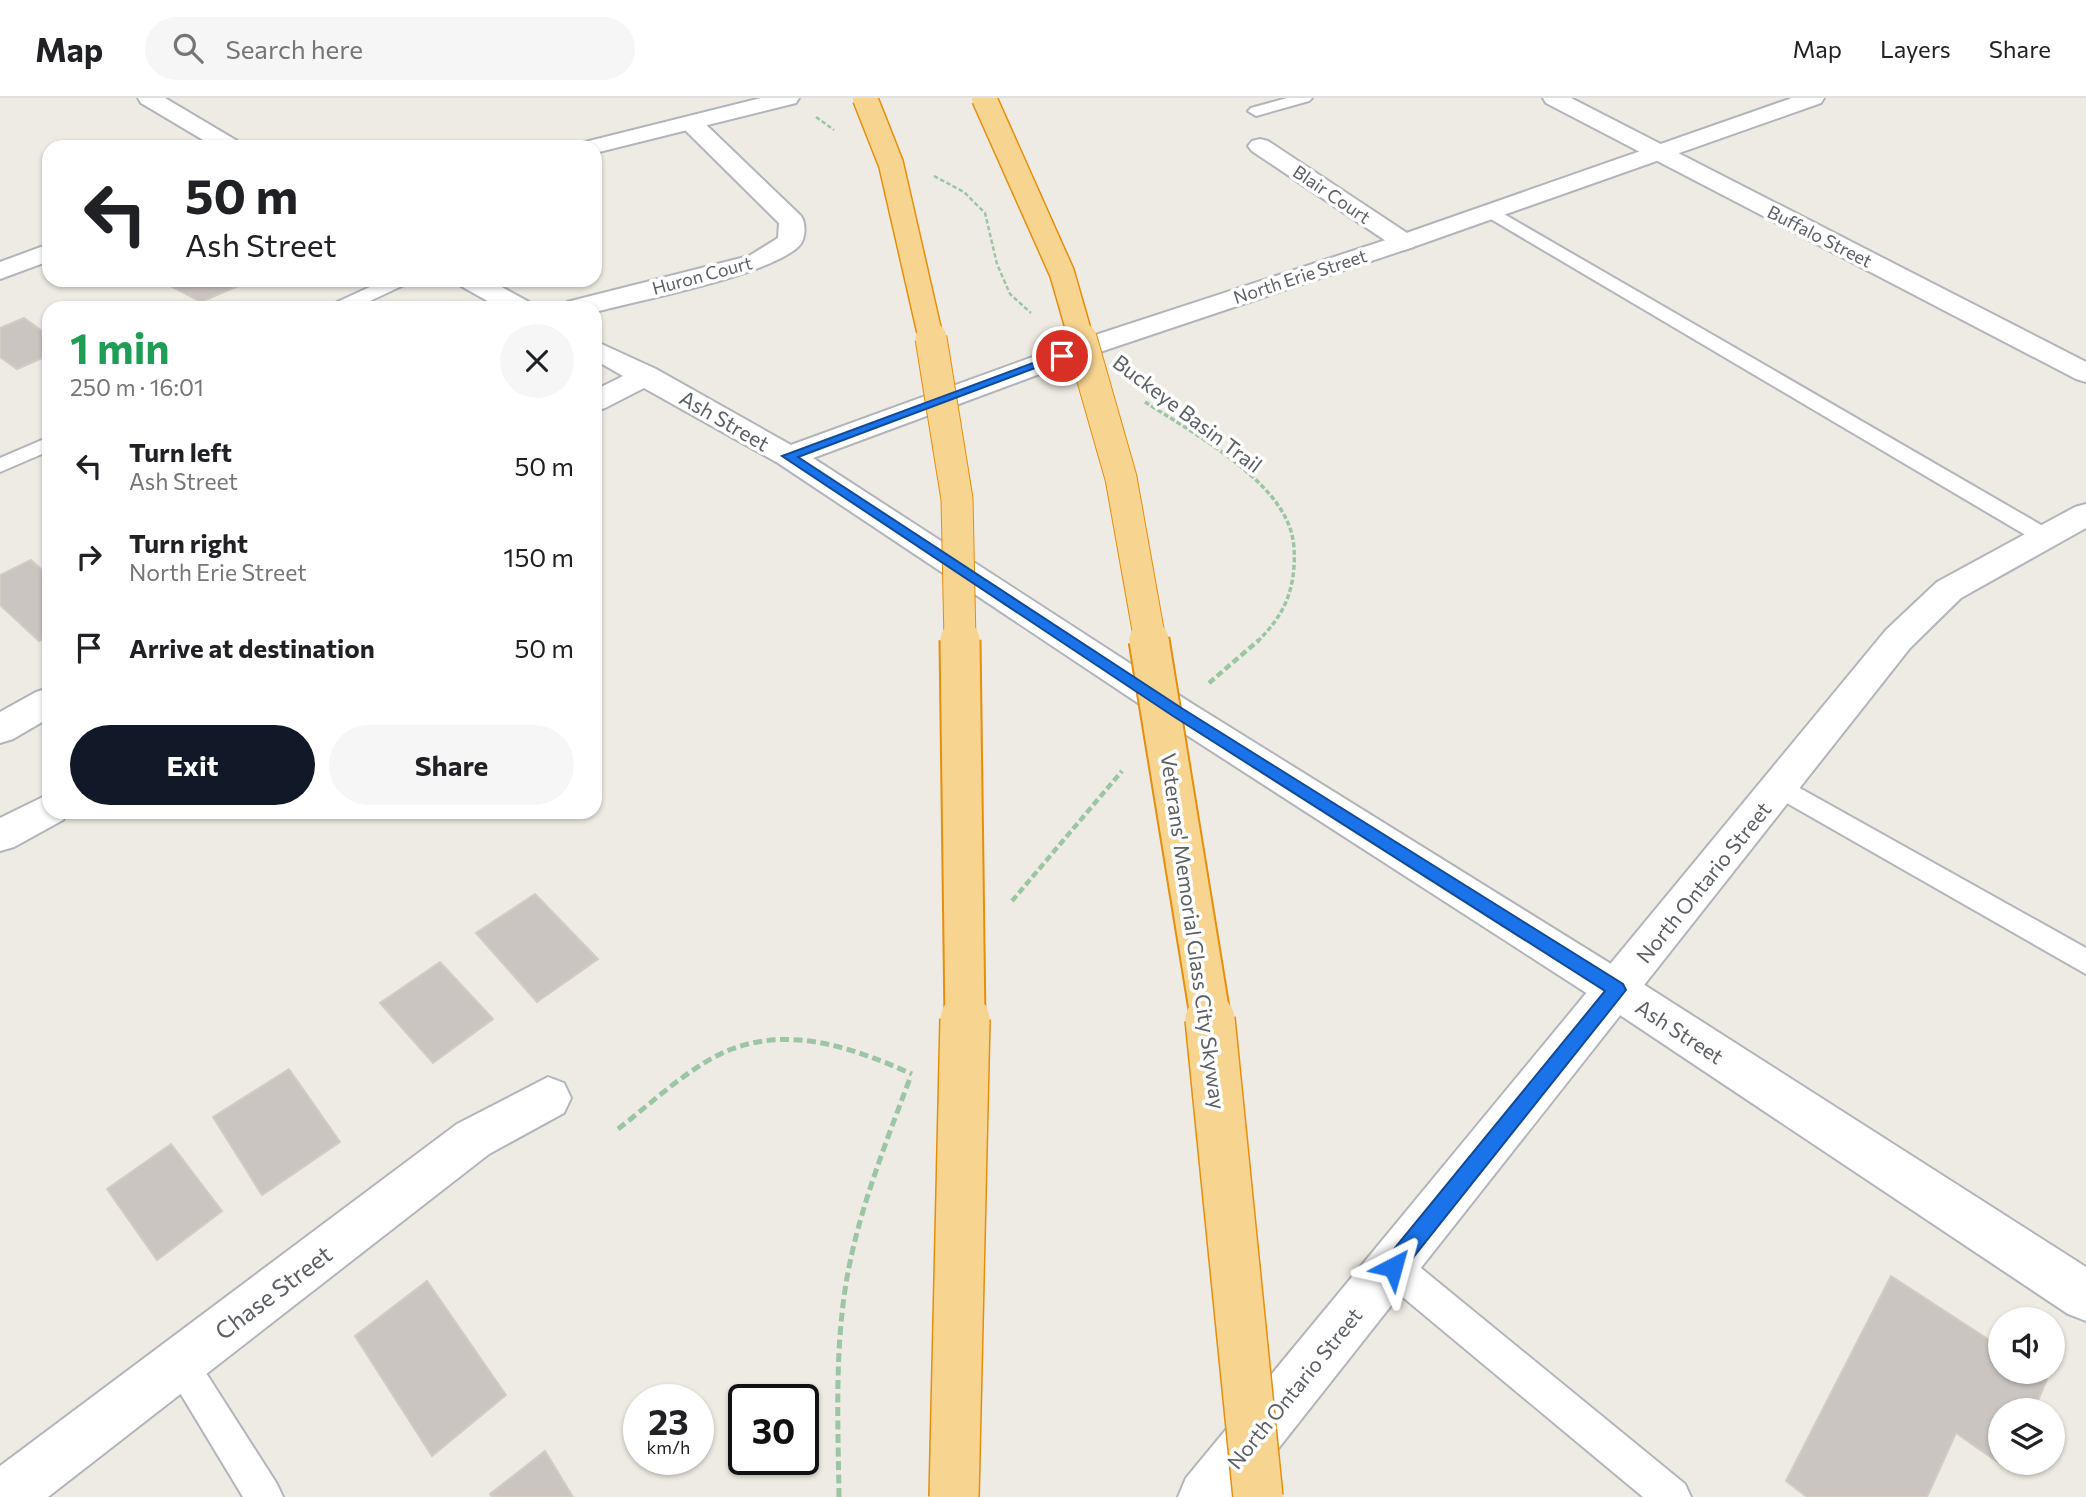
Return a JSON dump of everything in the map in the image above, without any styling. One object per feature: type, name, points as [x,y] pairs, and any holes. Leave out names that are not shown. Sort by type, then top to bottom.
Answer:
[{"type":"highway","points":[[865,98],[891,164],[928,318],[957,499],[966,972],[954,1497]]},
{"type":"highway","name":"Veterans' Memorial Glass City Skyway","points":[[984,98],[1062,273],[1121,478],[1171,763],[1214,1042],[1258,1497]]},
{"type":"highway","points":[[1214,1042],[1277,1497]]},
{"type":"street","points":[[149,98],[219,140]]},
{"type":"street","points":[[602,145],[788,98]]},
{"type":"street","name":"Buffalo Street","points":[[1554,98],[2086,373]]},
{"type":"street","name":"North Erie Street","points":[[789,456],[1081,349],[1404,242],[1813,98]]},
{"type":"street","name":"Huron Court","points":[[602,302],[758,261],[790,241],[792,221],[691,122]]},
{"type":"street","name":"Blair Court","points":[[1260,146],[1404,242]]},
{"type":"street","points":[[0,271],[42,255]]},
{"type":"street","points":[[482,287],[507,301]]},
{"type":"street","name":"Ash Street","points":[[602,353],[789,456],[1178,712],[1617,990],[2086,1296]]},
{"type":"street","points":[[602,398],[646,375]]},
{"type":"street","name":"North Ontario Street","points":[[1205,1497],[1898,639],[1950,590],[2086,514]]},
{"type":"street","points":[[0,729],[42,705]]},
{"type":"street","points":[[0,836],[42,813]]},
{"type":"street","name":"Chase Street","points":[[4,1497],[473,1139],[548,1098]]},
{"type":"lane","points":[[1256,111],[1304,98]]},
{"type":"lane","points":[[1490,211],[2047,538]]},
{"type":"lane","points":[[355,301],[385,287]]},
{"type":"lane","points":[[0,466],[42,446]]},
{"type":"lane","points":[[1780,787],[2086,962]]},
{"type":"lane","points":[[1393,1267],[1672,1497]]},
{"type":"lane","points":[[180,1363],[264,1497]]},
{"type":"path","name":"Buckeye Basin Trail","points":[[1138,397],[1207,443],[1241,471],[1269,496],[1287,521],[1290,531],[1295,553],[1293,588],[1282,614],[1206,685]]},
{"type":"path","points":[[618,1129],[679,1083],[729,1050],[773,1039],[827,1042],[869,1054],[912,1074]]},
{"type":"building","points":[[172,287],[236,287],[203,301]]},
{"type":"building","points":[[24,318],[42,331],[42,358],[17,369],[0,357],[0,328]]},
{"type":"building","points":[[31,560],[42,570],[42,640],[39,641],[0,605],[0,575]]},
{"type":"building","points":[[535,894],[598,959],[537,1002],[476,933]]},
{"type":"building","points":[[440,962],[493,1019],[433,1063],[380,1003]]},
{"type":"building","points":[[289,1069],[340,1142],[262,1195],[213,1117]]},
{"type":"building","points":[[171,1144],[222,1211],[157,1260],[107,1189]]},
{"type":"building","points":[[1891,1276],[1988,1339],[1988,1384],[2045,1384],[2039,1398],[1988,1398],[1988,1455],[1956,1433],[1927,1497],[1807,1497],[1786,1481]]},
{"type":"building","points":[[427,1281],[506,1395],[432,1456],[355,1336]]},
{"type":"building","points":[[545,1451],[573,1497],[492,1497],[490,1494]]},
{"type":"route","points":[[1062,356],[789,456],[1178,712],[1617,990],[1393,1267]]}]
